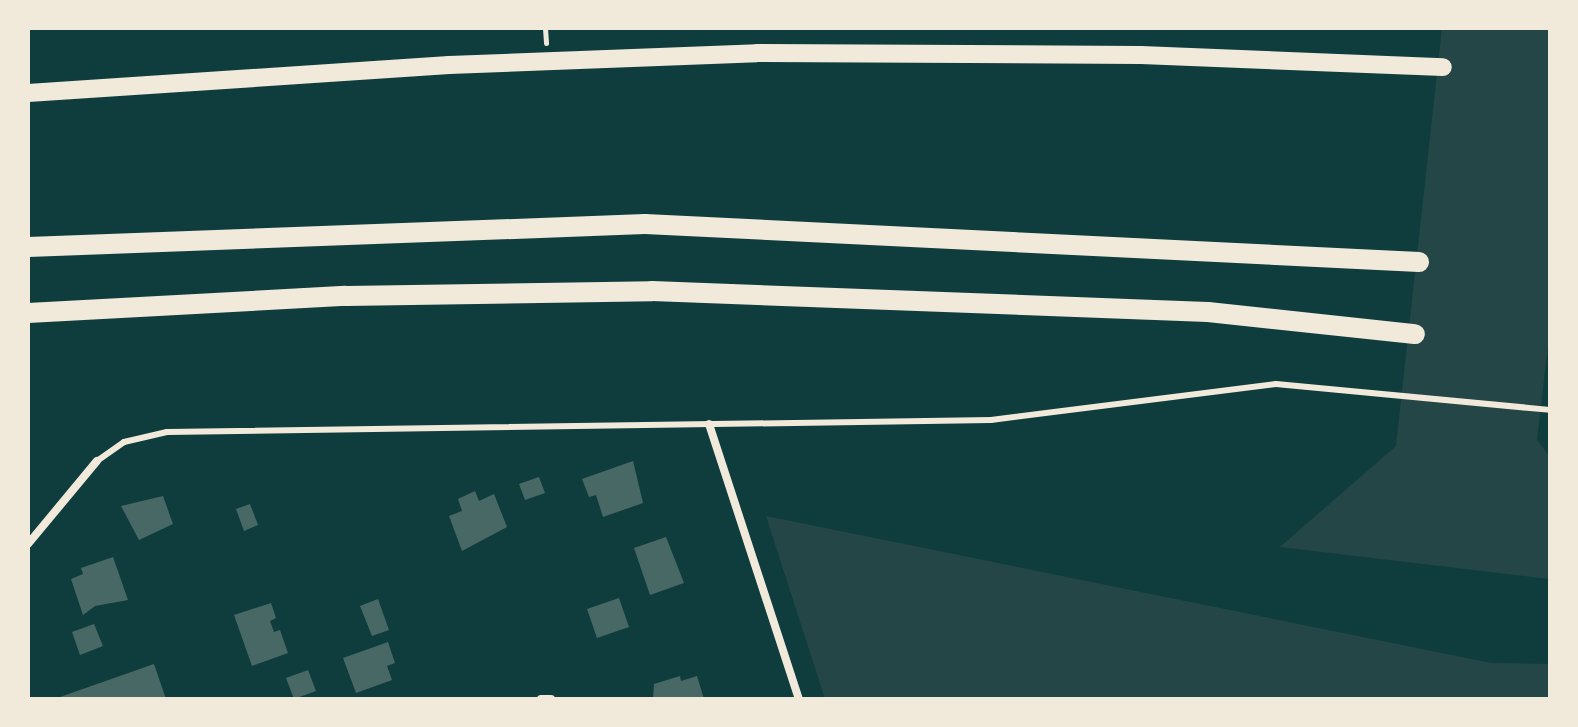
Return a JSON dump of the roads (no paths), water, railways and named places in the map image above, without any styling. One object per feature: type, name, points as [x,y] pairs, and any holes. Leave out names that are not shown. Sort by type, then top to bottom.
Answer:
[{"type":"highway","points":[[28,247],[645,224],[1419,262]]},
{"type":"highway","points":[[28,313],[346,296],[652,291],[1208,312],[1415,334]]},
{"type":"main road","points":[[28,93],[449,65],[757,53],[1141,55],[1443,67]]},
{"type":"street","points":[[709,424],[799,699]]},
{"type":"street","points":[[28,544],[97,461]]},
{"type":"street","points":[[541,699],[551,699]]},
{"type":"lane","points":[[97,461],[124,442],[167,432],[991,420],[1276,384],[1550,410]]}]
